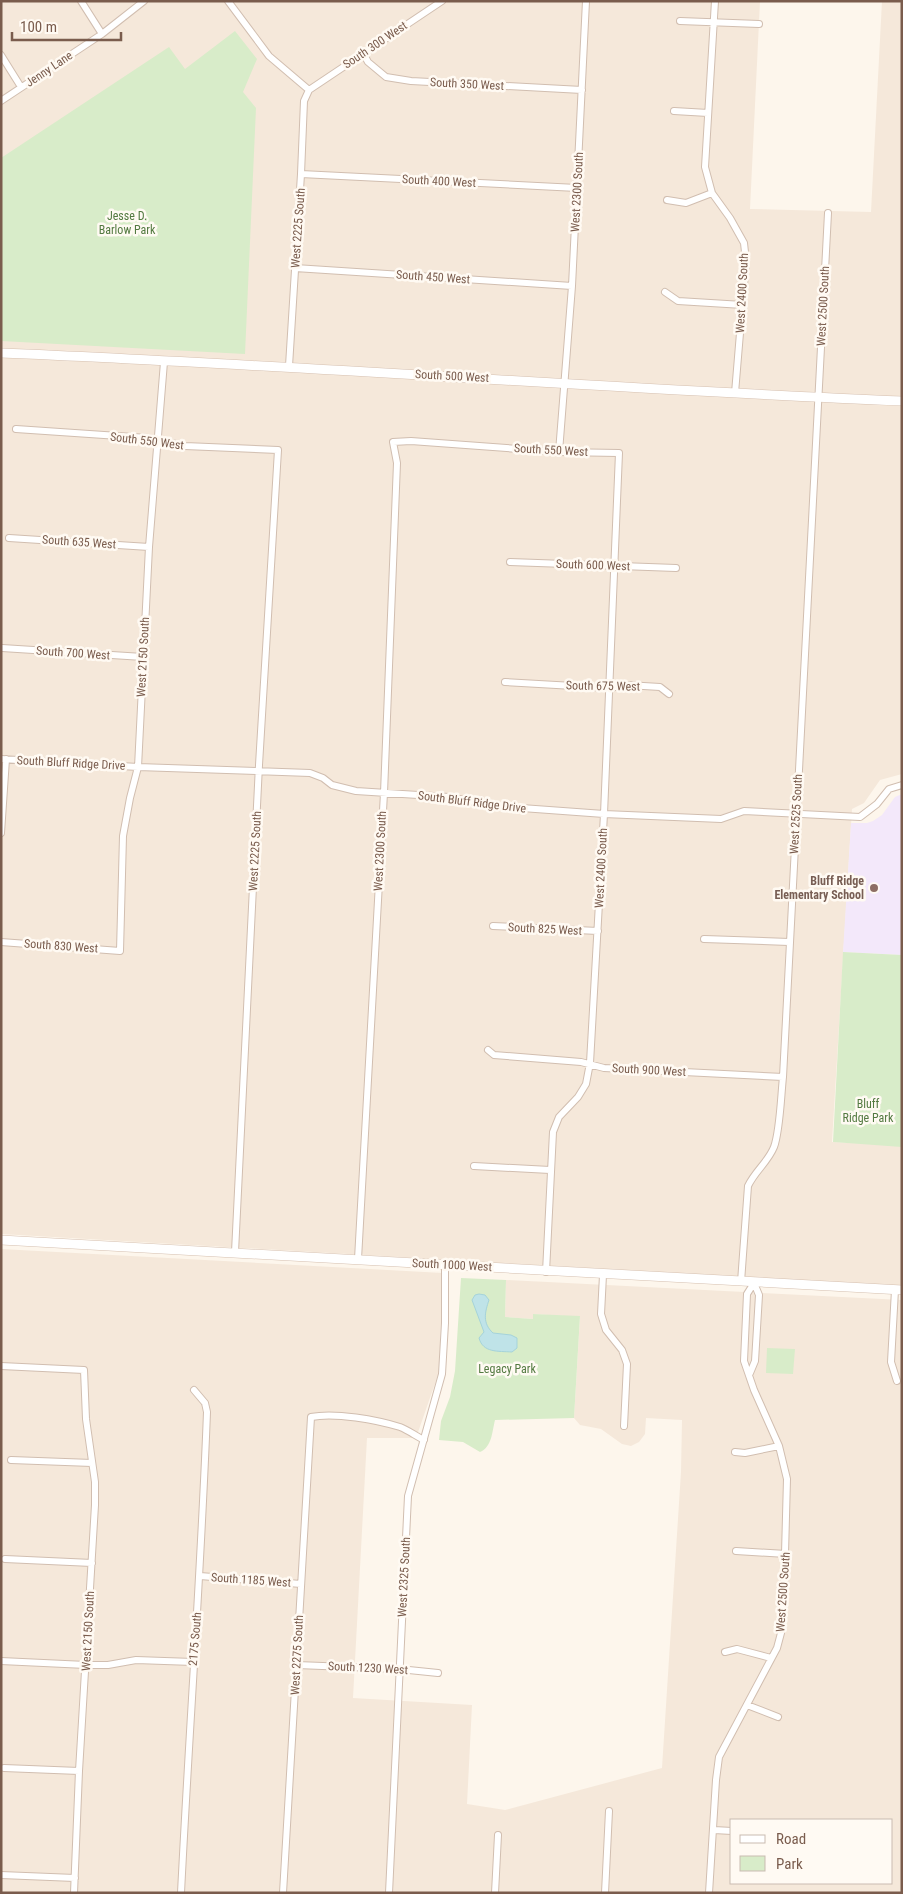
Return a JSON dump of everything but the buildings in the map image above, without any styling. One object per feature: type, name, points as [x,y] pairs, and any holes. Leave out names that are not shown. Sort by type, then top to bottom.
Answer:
[{"type":"street","points":[[81,1],[102,34]]},
{"type":"street","name":"Jenny Lane","points":[[1,101],[102,34],[144,1]]},
{"type":"street","points":[[228,1],[269,56],[309,90]]},
{"type":"street","name":"South 300 West","points":[[309,90],[442,1]]},
{"type":"street","name":"West 2300 South","points":[[559,452],[572,286],[586,1]]},
{"type":"street","name":"West 2400 South","points":[[715,1],[705,167],[712,193],[730,218],[744,243],[746,261],[735,394]]},
{"type":"street","points":[[680,20],[758,24]]},
{"type":"street","name":"South 350 West","points":[[363,53],[368,62],[386,77],[411,81],[582,90]]},
{"type":"street","points":[[1,55],[21,88]]},
{"type":"street","name":"West 2225 South","points":[[288,366],[304,102],[309,90]]},
{"type":"street","points":[[674,112],[708,114]]},
{"type":"street","name":"South 400 West","points":[[301,174],[577,188]]},
{"type":"street","points":[[667,200],[686,203],[712,193]]},
{"type":"street","name":"West 2500 South","points":[[817,398],[828,213]]},
{"type":"street","name":"South 450 West","points":[[295,268],[572,286]]},
{"type":"street","points":[[665,292],[678,301],[743,305]]},
{"type":"street","name":"South 500 West","points":[[1,353],[164,362],[288,366],[735,394],[902,401]]},
{"type":"street","name":"West 2150 South","points":[[120,951],[123,836],[138,767],[149,547],[164,362]]},
{"type":"street","points":[[902,396],[902,401]]},
{"type":"street","name":"West 2525 South","points":[[741,1282],[748,1186],[775,1146],[782,1076],[817,398]]},
{"type":"street","name":"South 550 West","points":[[16,429],[157,439],[185,446],[278,450]]},
{"type":"street","name":"South 550 West","points":[[393,442],[411,441],[559,452],[619,453]]},
{"type":"street","name":"West 2300 South","points":[[358,1259],[384,793],[397,463],[393,442]]},
{"type":"street","name":"West 2225 South","points":[[235,1252],[259,772],[278,450]]},
{"type":"street","name":"West 2400 South","points":[[546,1272],[553,1132],[559,1117],[578,1097],[586,1084],[590,1063],[604,814],[619,453]]},
{"type":"street","name":"South 635 West","points":[[9,538],[149,547]]},
{"type":"street","name":"South 600 West","points":[[510,562],[676,568]]},
{"type":"street","name":"South 700 West","points":[[2,648],[143,657]]},
{"type":"street","name":"South 675 West","points":[[505,682],[609,688],[626,685],[660,687],[669,694]]},
{"type":"street","points":[[1,833],[4,759]]},
{"type":"street","name":"South Bluff Ridge Drive","points":[[4,759],[138,767],[310,773],[345,789],[449,797],[494,806],[721,820],[744,811],[860,818],[877,804],[889,789],[902,785]]},
{"type":"street","name":"South 825 West","points":[[492,926],[598,931]]},
{"type":"street","points":[[704,939],[789,942]]},
{"type":"street","name":"South 830 West","points":[[1,942],[120,951]]},
{"type":"street","name":"South 900 West","points":[[488,1050],[494,1055],[590,1063],[604,1068],[782,1076]]},
{"type":"street","points":[[474,1166],[550,1170]]},
{"type":"street","name":"South 1000 West","points":[[1,1240],[358,1259],[546,1272],[898,1290]]},
{"type":"street","name":"West 2325 South","points":[[389,1893],[408,1496],[442,1374],[445,1323],[445,1265]]},
{"type":"street","points":[[602,1275],[601,1314],[606,1330],[622,1350],[627,1364],[624,1426]]},
{"type":"street","name":"West 2500 South","points":[[709,1893],[719,1757],[777,1648],[781,1633],[786,1554],[787,1479],[779,1446],[754,1390],[750,1373],[744,1362],[747,1294],[754,1283]]},
{"type":"street","name":"West 2500 South","points":[[750,1373],[755,1361],[759,1296],[754,1283]]},
{"type":"street","points":[[897,1381],[891,1362],[898,1290]]},
{"type":"street","name":"West 2150 South","points":[[1,1366],[84,1370],[86,1419],[95,1482],[95,1505],[79,1771],[74,1893]]},
{"type":"street","name":"2175 South","points":[[181,1893],[208,1412],[205,1403],[194,1390]]},
{"type":"street","name":"West 2275 South","points":[[283,1893],[311,1417],[343,1415],[401,1428],[424,1440]]},
{"type":"street","points":[[735,1452],[745,1454],[779,1446]]},
{"type":"street","points":[[11,1460],[92,1463]]},
{"type":"street","points":[[736,1551],[786,1554]]},
{"type":"street","points":[[4,1559],[92,1563]]},
{"type":"street","name":"South 1185 West","points":[[200,1576],[301,1584]]},
{"type":"street","points":[[724,1652],[737,1649],[771,1658]]},
{"type":"street","points":[[1,1661],[86,1665],[108,1665],[136,1660],[193,1662]]},
{"type":"street","name":"South 1230 West","points":[[297,1665],[399,1669],[438,1673]]},
{"type":"street","points":[[747,1705],[778,1717]]},
{"type":"street","points":[[4,1768],[79,1771]]},
{"type":"street","points":[[605,1893],[609,1811]]},
{"type":"street","points":[[714,1830],[730,1831]]},
{"type":"street","points":[[495,1893],[498,1835]]},
{"type":"street","points":[[1,1875],[75,1878]]},
{"type":"shaded area","points":[[1,1],[760,1],[750,209],[871,212],[882,1],[902,1],[902,774],[880,780],[864,803],[852,809],[832,1142],[902,1145],[902,1286],[1,1234]]},
{"type":"shaded area","name":"Bluff Ridge Elementary School","points":[[902,794],[902,955],[843,952],[851,823],[873,821],[882,815],[895,797]]},
{"type":"shaded area","points":[[1,1249],[443,1273],[439,1372],[416,1438],[367,1438],[353,1698],[472,1705],[467,1804],[505,1810],[662,1768],[681,1472],[682,1420],[646,1418],[645,1434],[639,1442],[631,1446],[622,1444],[601,1429],[580,1425],[574,1418],[580,1317],[533,1314],[533,1319],[505,1317],[506,1280],[902,1300],[902,1893],[1,1893]]},
{"type":"green space","name":"Jesse D. Barlow Park","points":[[235,31],[257,59],[243,92],[256,108],[245,354],[1,341],[1,158],[169,47],[185,69]]},
{"type":"green space","name":"Bluff Ridge Park","points":[[843,952],[902,955],[902,1147],[833,1142]]},
{"type":"green space","name":"Legacy Park","points":[[461,1278],[506,1280],[505,1317],[533,1319],[533,1314],[580,1316],[574,1418],[495,1420],[489,1443],[480,1452],[463,1442],[439,1440],[441,1421],[450,1397],[455,1371]]},
{"type":"green space","points":[[767,1348],[795,1349],[793,1374],[766,1373]]},
{"type":"water","points":[[475,1295],[485,1295],[489,1300],[485,1317],[487,1325],[493,1333],[511,1335],[517,1338],[517,1348],[512,1352],[488,1349],[481,1343],[479,1338],[484,1332],[472,1300]]},
{"type":"place","name":"Bluff Ridge Elementary School","points":[[874,888]]}]
